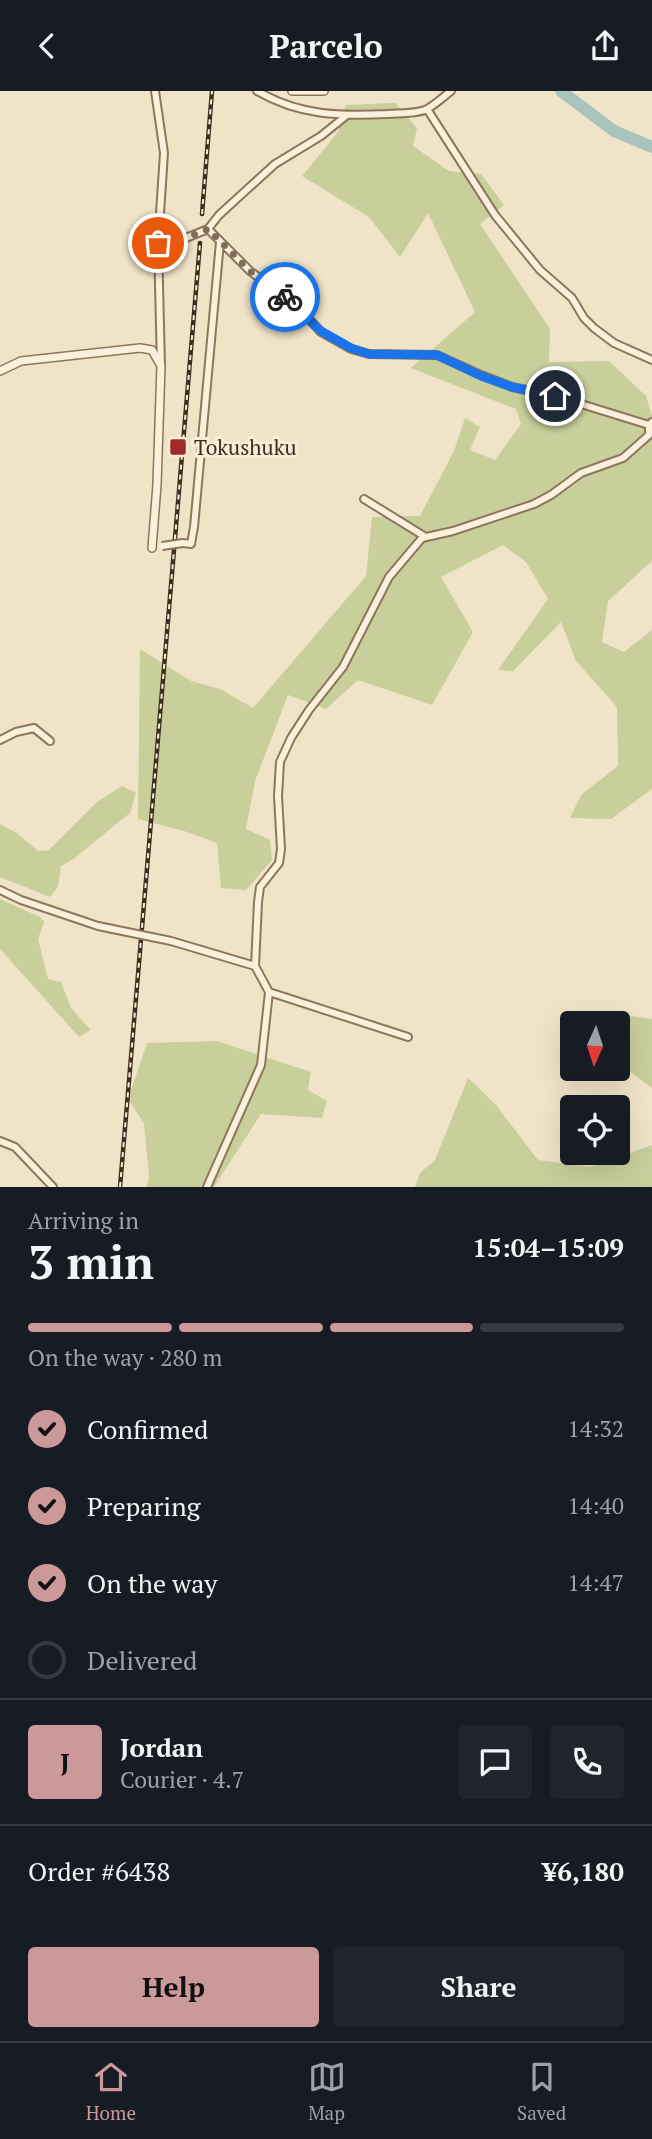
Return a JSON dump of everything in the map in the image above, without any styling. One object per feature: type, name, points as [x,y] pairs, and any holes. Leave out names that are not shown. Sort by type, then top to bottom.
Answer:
[{"type":"street","points":[[155,91],[164,153],[158,243],[161,366],[158,472],[152,548],[191,544],[220,242]]},
{"type":"street","points":[[257,91],[284,105],[308,112],[347,115],[413,113],[427,109],[451,91]]},
{"type":"street","points":[[292,91],[324,91]]},
{"type":"street","points":[[427,109],[482,196],[540,270],[572,298],[584,318],[594,328],[614,343],[652,360]]},
{"type":"street","points":[[158,243],[181,240],[208,229],[219,215],[275,164],[321,136],[347,115]]},
{"type":"street","points":[[206,1187],[261,1065],[269,992],[255,966],[260,887],[279,863],[280,762],[309,710],[343,667],[389,576],[424,536],[453,531],[534,504],[581,473],[623,458],[635,450],[649,435],[651,423],[512,387],[437,355],[369,354],[351,348],[321,331],[296,306],[250,271],[208,229]]},
{"type":"street","points":[[0,371],[21,361],[140,348],[152,350],[161,366]]},
{"type":"street","points":[[364,499],[424,536]]},
{"type":"street","points":[[0,740],[16,732],[34,728],[50,741]]},
{"type":"street","points":[[0,890],[21,900],[98,926],[172,941],[255,966]]},
{"type":"street","points":[[269,992],[408,1037]]},
{"type":"street","points":[[0,1141],[16,1147],[54,1187]]},
{"type":"green space","points":[[395,103],[417,128],[413,146],[449,171],[481,174],[504,205],[480,224],[550,329],[549,362],[609,361],[646,396],[652,416],[652,561],[608,601],[602,642],[624,652],[652,630],[652,789],[611,819],[570,818],[581,795],[618,766],[617,707],[576,661],[561,622],[513,671],[498,670],[548,599],[526,562],[503,545],[441,577],[473,632],[432,705],[358,680],[326,709],[288,695],[255,781],[246,829],[270,840],[272,860],[246,890],[221,888],[217,843],[138,819],[140,649],[191,681],[220,689],[253,708],[366,576],[372,517],[420,516],[454,451],[465,418],[480,427],[470,450],[495,460],[521,424],[516,409],[411,368],[475,312],[428,213],[400,257],[369,217],[302,176],[338,132],[346,105]]},
{"type":"green space","points":[[122,786],[136,793],[130,813],[61,866],[58,887],[50,897],[0,877],[0,824],[17,833],[38,851],[49,850],[97,802]]},
{"type":"green space","points":[[0,899],[40,917],[44,922],[38,939],[48,979],[61,982],[71,1008],[91,1030],[79,1037],[0,949]]},
{"type":"green space","points":[[630,1016],[652,1019],[652,1088],[630,1072]]},
{"type":"green space","points":[[217,1041],[311,1072],[308,1090],[327,1101],[322,1118],[261,1114],[214,1187],[147,1187],[149,1176],[144,1123],[128,1099],[147,1043]]},
{"type":"green space","points":[[468,1078],[496,1105],[538,1160],[590,1167],[630,1165],[630,1153],[652,1145],[652,1187],[415,1187],[420,1173],[435,1160]]},
{"type":"waterway","points":[[561,91],[614,131],[652,147]]},
{"type":"railway","points":[[202,214],[212,91]]},
{"type":"railway","points":[[120,1187],[200,243]]},
{"type":"way so far","points":[[158,243],[181,240],[208,229],[250,271],[285,297]]},
{"type":"place","name":"Tokushuku","points":[[178,447]]},
{"type":"route","points":[[285,297],[321,331],[351,348],[369,354],[437,355],[512,387],[555,396]]}]
